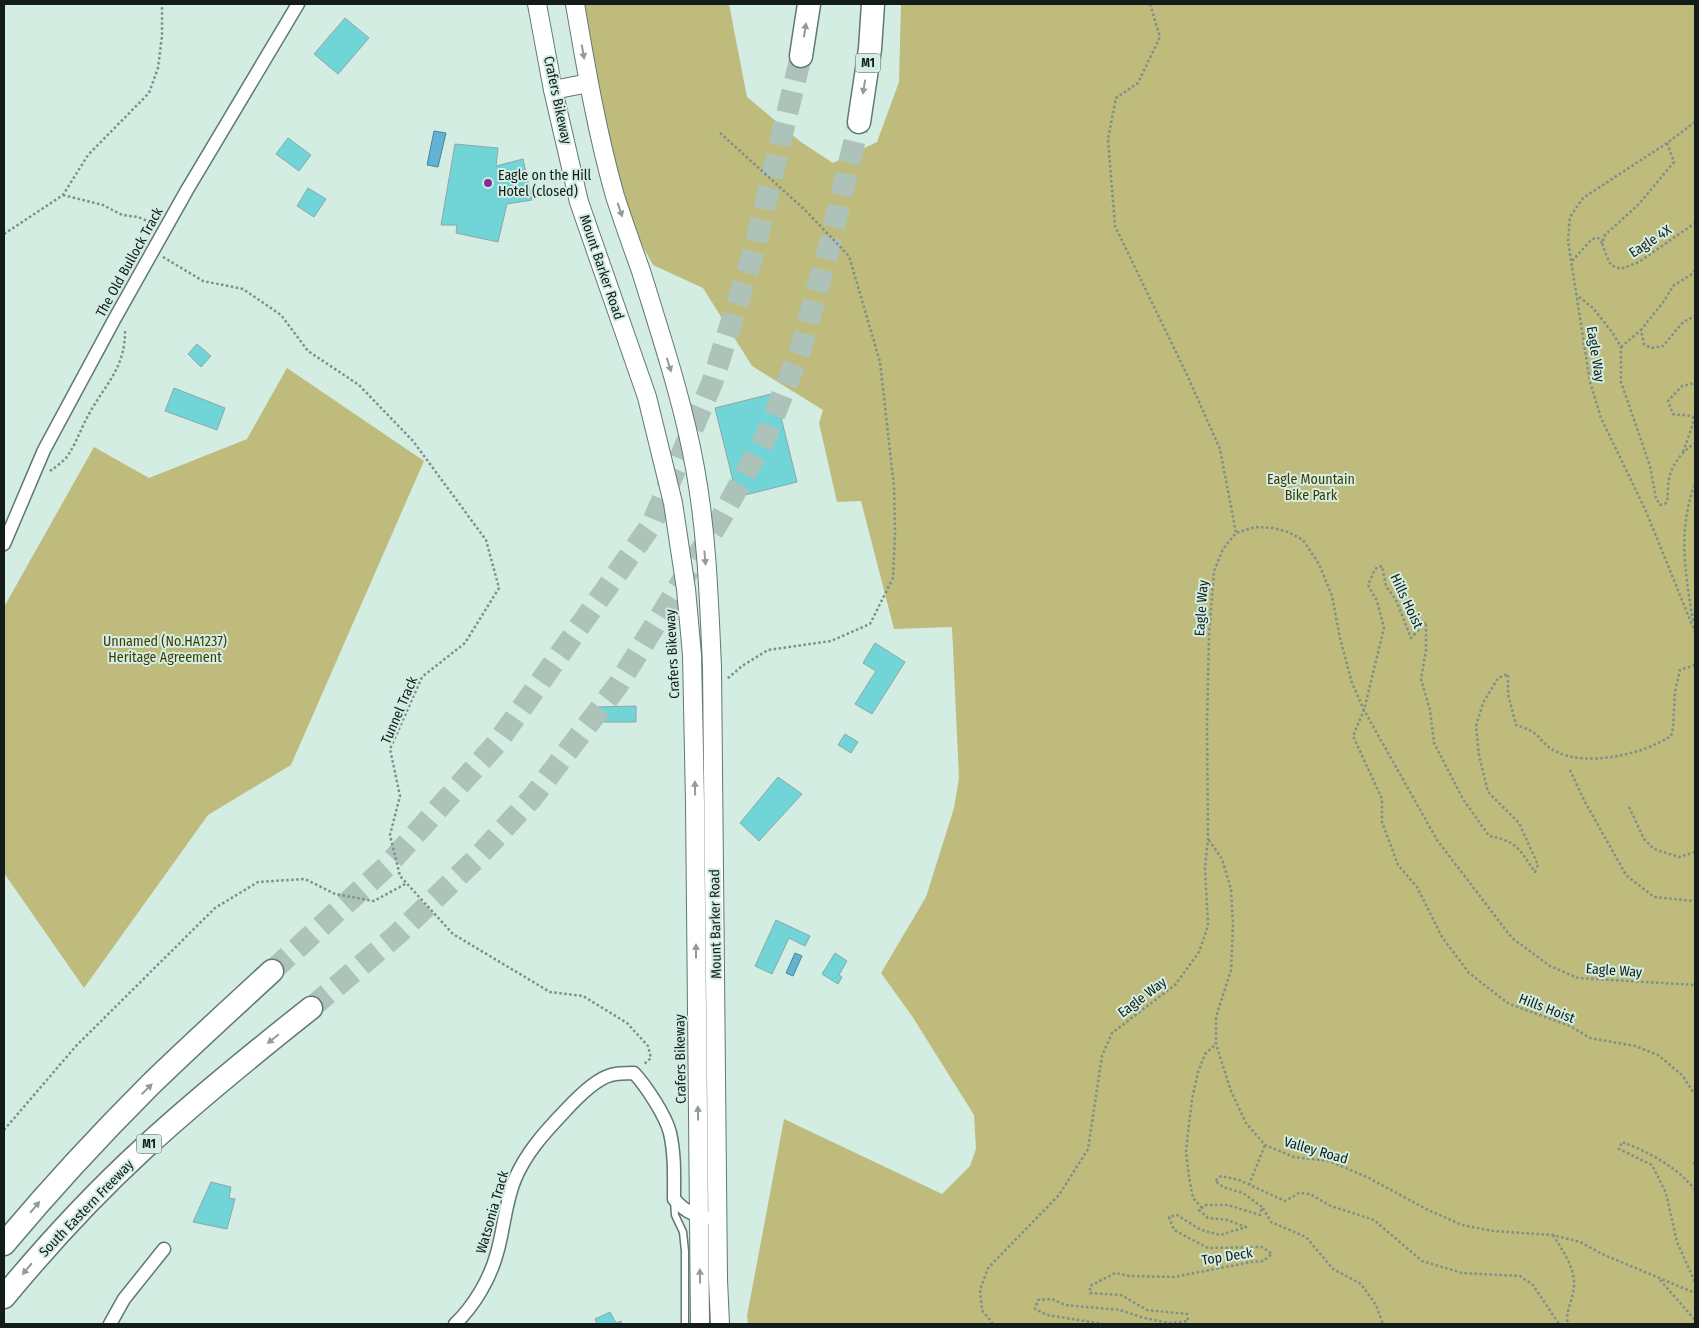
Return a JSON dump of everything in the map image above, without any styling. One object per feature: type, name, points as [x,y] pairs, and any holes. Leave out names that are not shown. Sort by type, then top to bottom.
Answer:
[{"type":"highway","points":[[801,56],[809,4]]},
{"type":"highway","name":"M1","points":[[859,122],[870,49],[873,4]]},
{"type":"highway","points":[[4,1244],[42,1199],[150,1085],[272,971]]},
{"type":"highway","name":"South Eastern Freeway","points":[[4,1297],[84,1207],[141,1151],[200,1099],[311,1008]]},
{"type":"main road","name":"Mount Barker Road","points":[[537,4],[553,90],[579,202],[647,397],[678,528],[686,589],[692,655],[695,802],[700,1324]]},
{"type":"main road","name":"Mount Barker Road","points":[[574,4],[602,147],[616,198],[678,394],[695,466],[702,524],[708,588],[713,691],[718,1280],[720,1324]]},
{"type":"main road","points":[[553,90],[589,83]]},
{"type":"main road","points":[[678,528],[702,524]]},
{"type":"street","name":"The Old Bullock Track","points":[[4,544],[44,450],[153,250],[298,4]]},
{"type":"street","points":[[634,1073],[645,1085],[670,1130],[674,1165],[674,1199],[682,1208],[699,1217],[718,1219]]},
{"type":"street","name":"Watsonia Track","points":[[455,1324],[473,1304],[490,1271],[497,1254],[515,1180],[530,1152],[541,1137],[569,1107],[593,1085],[611,1075],[634,1073]]},
{"type":"street","points":[[110,1324],[124,1299],[164,1249]]},
{"type":"lane","points":[[674,1199],[675,1215],[683,1232],[685,1251],[685,1324]]},
{"type":"path","points":[[4,234],[63,195],[88,155],[149,93],[158,68],[162,36],[162,4]]},
{"type":"path","points":[[1150,4],[1160,37],[1138,83],[1116,98],[1108,139],[1115,226],[1188,377],[1220,449],[1236,533]]},
{"type":"path","name":"Eagle Way","points":[[1695,122],[1667,143],[1584,198],[1570,217],[1568,241],[1590,382],[1601,418],[1645,509],[1695,632]]},
{"type":"path","points":[[713,691],[742,666],[768,650],[831,641],[870,624],[893,578],[895,533],[894,487],[880,362],[849,256],[805,210],[720,133]]},
{"type":"path","points":[[1602,243],[1605,235],[1639,204],[1674,162],[1667,143]]},
{"type":"path","points":[[63,195],[103,205],[122,215],[138,217],[165,229]]},
{"type":"path","name":"Eagle 4X","points":[[1602,243],[1611,264],[1621,269],[1639,262],[1695,223]]},
{"type":"path","points":[[1572,261],[1592,239],[1598,238],[1602,243]]},
{"type":"path","name":"Tunnel Track","points":[[153,250],[203,281],[243,289],[281,315],[308,351],[359,385],[413,441],[486,540],[499,588],[465,643],[422,677],[390,749],[400,796],[390,835],[400,876],[453,934],[550,992],[583,996],[627,1023],[648,1046],[651,1058],[634,1073]]},
{"type":"path","points":[[1621,347],[1641,330],[1664,301],[1673,286],[1695,270]]},
{"type":"path","points":[[1578,296],[1593,308],[1621,347],[1621,382],[1650,466],[1656,498],[1660,505],[1665,504],[1668,500],[1668,488],[1673,466],[1683,452],[1693,424],[1693,417],[1687,414],[1682,416],[1673,414],[1668,401],[1682,386],[1695,383]]},
{"type":"path","points":[[1641,330],[1644,344],[1651,348],[1663,346],[1683,322],[1695,316]]},
{"type":"path","points":[[1683,452],[1695,443]]},
{"type":"path","points":[[1693,625],[1684,561],[1684,526],[1695,485]]},
{"type":"path","name":"Eagle Way","points":[[992,1324],[982,1310],[980,1290],[988,1268],[1059,1196],[1088,1148],[1102,1056],[1112,1033],[1175,985],[1199,952],[1208,926],[1205,867],[1208,839],[1206,725],[1209,635],[1214,571],[1223,549],[1236,533],[1255,527],[1273,528],[1288,532],[1303,540],[1319,564],[1332,596],[1352,682],[1364,710],[1437,840],[1512,938],[1550,966],[1578,978],[1695,985]]},
{"type":"path","name":"Hills Hoist","points":[[1695,665],[1680,670],[1675,692],[1671,736],[1662,742],[1630,754],[1595,758],[1571,757],[1556,752],[1543,743],[1536,735],[1516,725],[1508,694],[1508,674],[1498,678],[1483,703],[1476,726],[1479,755],[1488,792],[1518,823],[1538,865],[1535,872],[1518,848],[1505,839],[1488,836],[1462,799],[1434,743],[1430,710],[1421,679],[1426,650],[1426,622],[1411,638],[1396,600],[1386,586],[1382,566],[1375,569],[1368,585],[1377,601],[1384,628],[1364,710],[1353,736],[1382,799],[1382,822],[1398,866],[1417,887],[1442,937],[1469,973],[1509,1004],[1570,1026],[1590,1038],[1636,1046],[1658,1055],[1682,1075],[1695,1095]]},
{"type":"path","points":[[1570,770],[1584,800],[1626,875],[1654,897],[1695,901]]},
{"type":"path","points":[[1629,807],[1644,839],[1654,849],[1679,857],[1695,852]]},
{"type":"path","name":"Valley Road","points":[[1208,839],[1222,859],[1231,889],[1234,925],[1231,970],[1216,1018],[1216,1044],[1231,1091],[1246,1123],[1265,1145],[1294,1156],[1329,1161],[1367,1177],[1426,1209],[1462,1225],[1493,1232],[1553,1235],[1580,1242],[1602,1254],[1695,1293]]},
{"type":"path","points":[[4,1130],[76,1046],[215,908],[258,882],[305,879],[335,894],[374,901],[407,883]]},
{"type":"path","points":[[1216,1044],[1205,1054],[1198,1072],[1191,1105],[1186,1151],[1193,1198],[1202,1208],[1205,1205],[1228,1205],[1260,1215],[1262,1208]]},
{"type":"path","points":[[1695,1190],[1686,1178],[1639,1148],[1622,1142],[1619,1149],[1652,1165],[1666,1193],[1677,1242],[1695,1282]]},
{"type":"path","points":[[1249,1185],[1265,1145]]},
{"type":"path","points":[[1383,1324],[1376,1305],[1361,1284],[1333,1269],[1306,1237],[1271,1222],[1262,1208],[1243,1193],[1224,1188],[1215,1182],[1221,1176],[1249,1185],[1285,1201],[1299,1193],[1310,1194],[1331,1206],[1374,1220],[1422,1262],[1462,1273],[1520,1276],[1533,1285],[1559,1324]]},
{"type":"path","name":"Top Deck","points":[[1104,1324],[1047,1315],[1035,1309],[1038,1300],[1052,1300],[1065,1305],[1120,1310],[1144,1318],[1170,1323],[1188,1320],[1188,1314],[1147,1310],[1121,1295],[1090,1293],[1090,1286],[1115,1273],[1130,1276],[1174,1276],[1263,1261],[1272,1254],[1262,1247],[1208,1248],[1174,1230],[1169,1218],[1176,1215],[1201,1230],[1220,1235],[1246,1227],[1227,1220],[1208,1218],[1199,1210],[1202,1208]]},
{"type":"path","points":[[1553,1235],[1567,1257],[1574,1274],[1574,1290],[1567,1319],[1568,1324]]},
{"type":"path","points":[[1658,1278],[1695,1320]]},
{"type":"green space","name":"Eagle Mountain Bike Park","points":[[575,4],[729,4],[747,97],[801,142],[833,163],[877,142],[899,82],[901,4],[1695,4],[1695,1324],[748,1324],[747,1316],[784,1119],[942,1194],[970,1166],[976,1149],[974,1115],[912,1016],[881,973],[926,897],[954,808],[959,778],[952,627],[894,629],[861,501],[837,502],[819,423],[823,410],[752,366],[703,288],[653,265],[616,198]]},
{"type":"green space","name":"Unnamed (No.HA1237) Heritage Agreement","points":[[287,368],[424,461],[291,765],[208,815],[84,988],[4,873],[4,607],[94,447],[149,478],[247,439]]},
{"type":"water","points":[[434,131],[446,133],[438,167],[427,165]]},
{"type":"water","points":[[795,953],[802,956],[793,976],[786,973]]},
{"type":"building","points":[[345,18],[369,38],[338,74],[314,54]]},
{"type":"building","points":[[288,138],[311,155],[299,171],[276,154]]},
{"type":"building","name":"Eagle on the Hill Hotel (closed)","points":[[455,144],[498,148],[496,166],[523,159],[532,200],[507,204],[498,242],[456,233],[457,225],[441,225]]},
{"type":"building","points":[[308,188],[326,199],[314,217],[297,206]]},
{"type":"building","points":[[197,344],[211,356],[201,367],[188,354]]},
{"type":"building","points":[[174,388],[225,408],[217,430],[165,411]]},
{"type":"building","points":[[775,393],[797,482],[737,497],[715,408]]},
{"type":"building","points":[[875,643],[905,662],[872,714],[855,704],[876,671],[863,663]]},
{"type":"building","points":[[636,706],[636,722],[595,722],[595,707]]},
{"type":"building","points":[[845,734],[858,742],[851,753],[838,745]]},
{"type":"building","points":[[778,777],[802,794],[759,841],[740,823]]},
{"type":"building","points":[[776,920],[810,936],[805,946],[789,938],[772,974],[755,966]]},
{"type":"building","points":[[835,953],[847,961],[839,975],[842,977],[838,984],[822,974]]},
{"type":"building","points":[[211,1182],[231,1187],[229,1198],[235,1199],[227,1229],[193,1222]]},
{"type":"building","points":[[610,1312],[616,1323],[621,1321],[622,1324],[597,1324],[595,1319]]},
{"type":"tunnel","points":[[272,971],[386,867],[497,743],[652,524],[712,383],[754,251],[801,56]]},
{"type":"tunnel","points":[[311,1008],[399,933],[476,859],[532,798],[618,685],[721,518],[766,436],[801,348],[829,247],[859,122]]},
{"type":"place","name":"Eagle on the Hill Hotel (closed)","points":[[488,183]]}]
